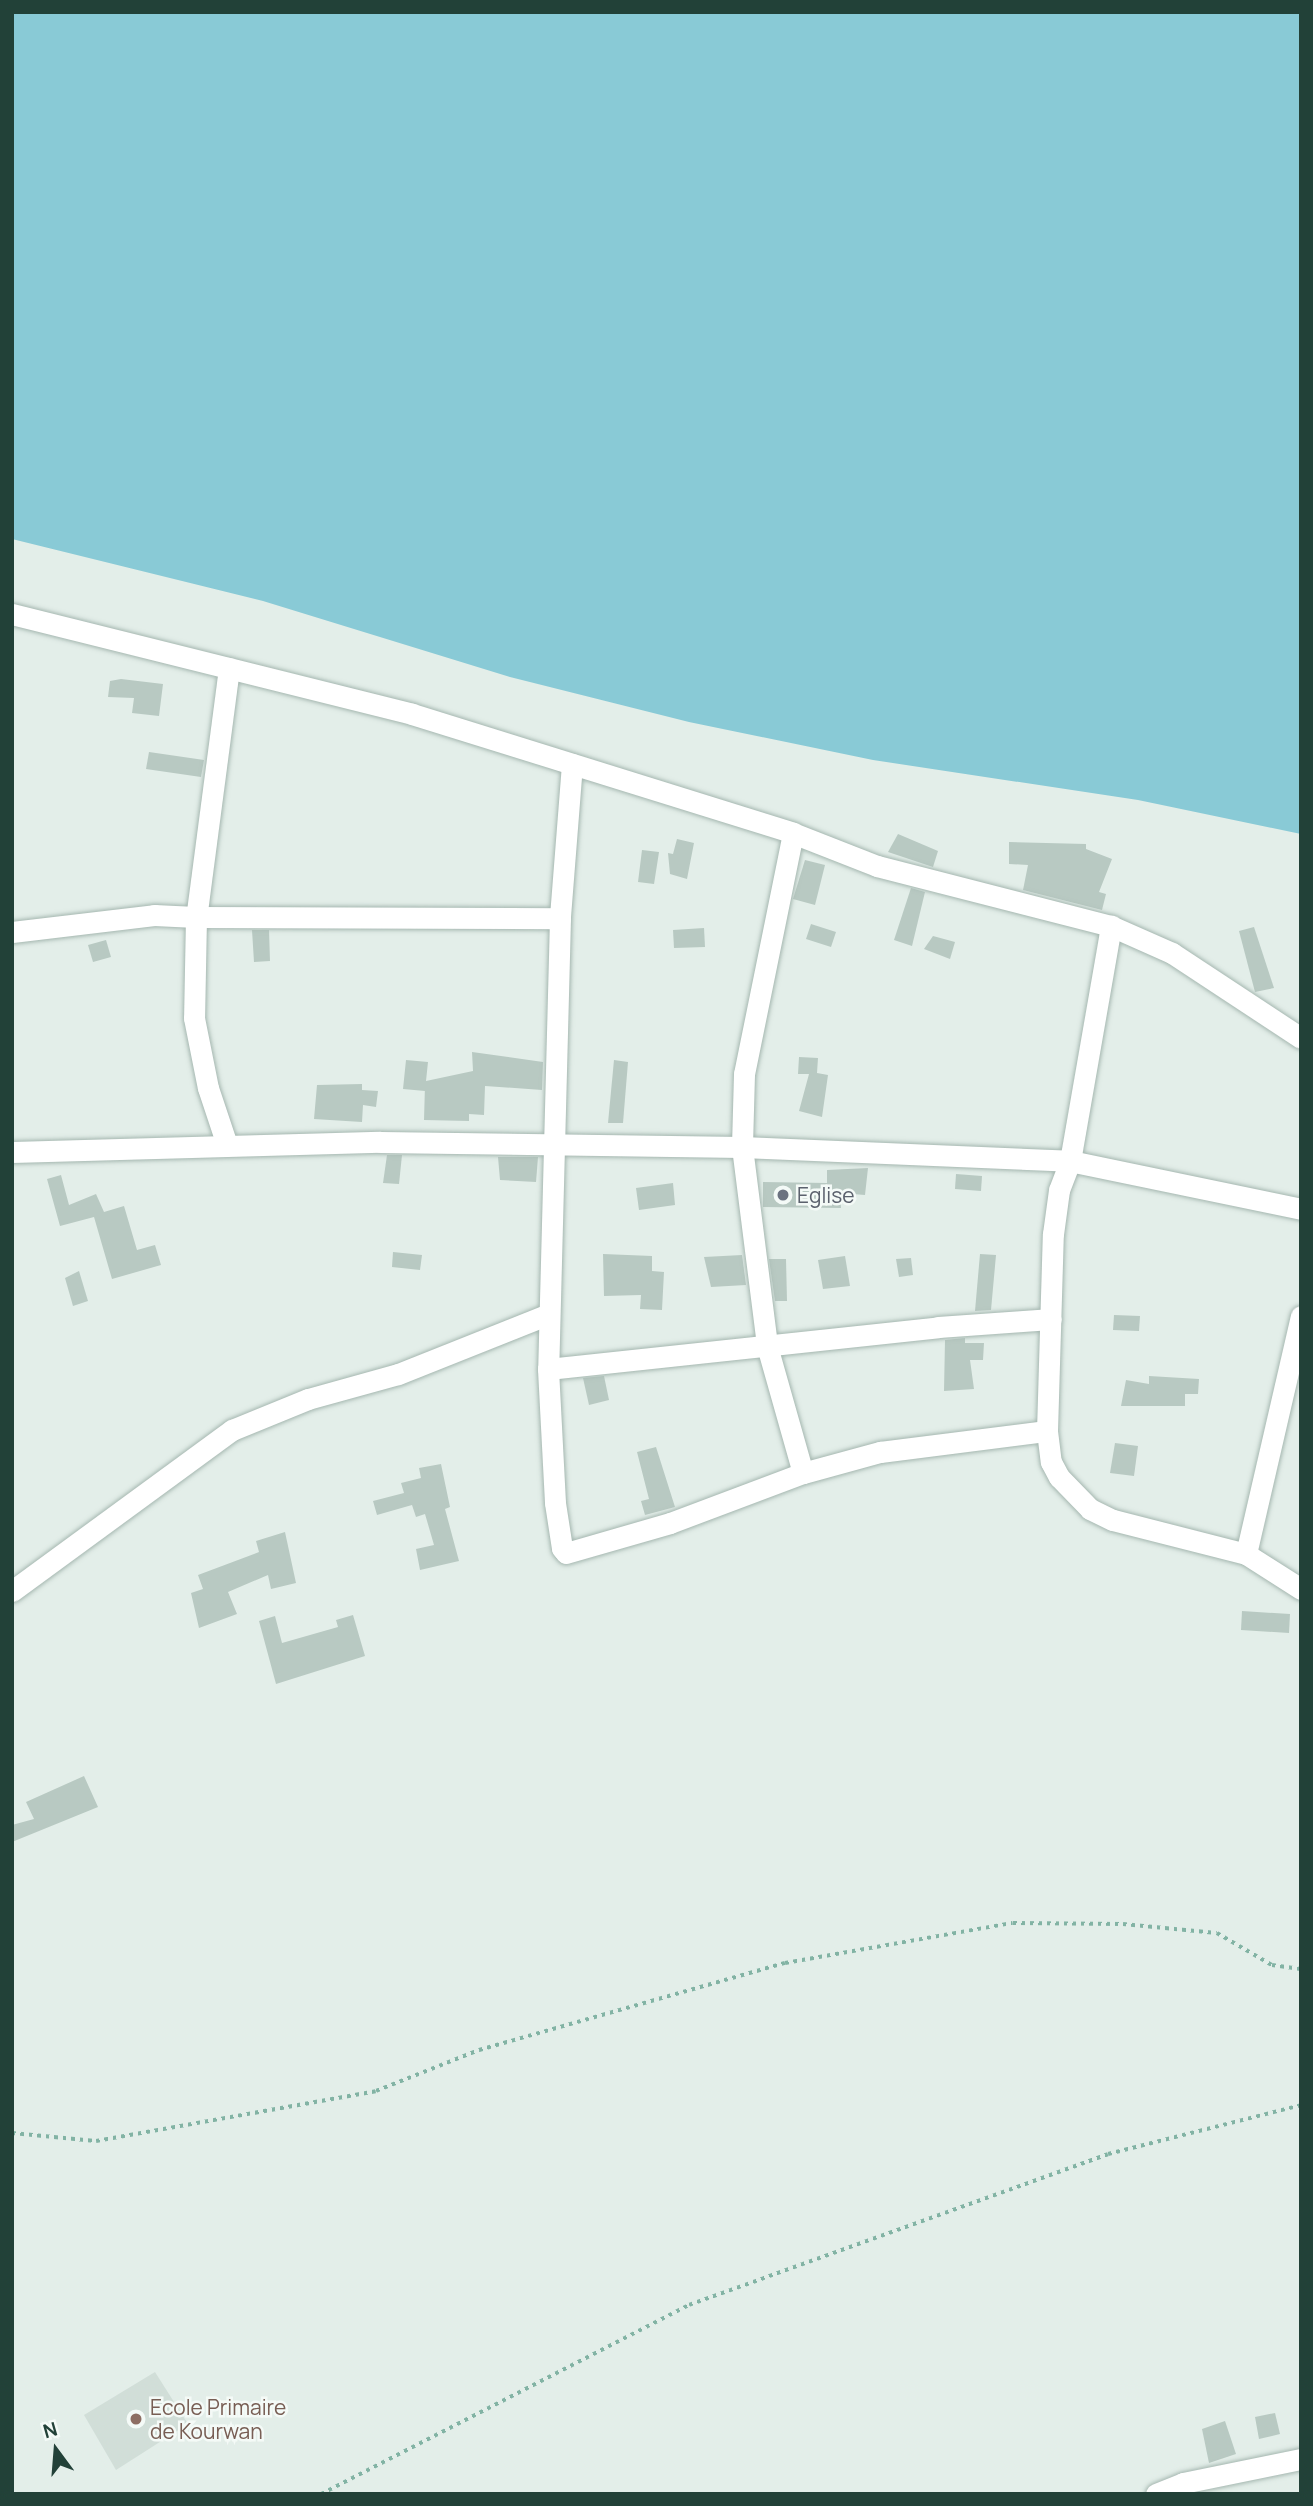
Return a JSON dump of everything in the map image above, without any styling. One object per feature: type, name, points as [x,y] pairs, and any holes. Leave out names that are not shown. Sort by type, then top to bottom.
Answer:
[{"type":"street","points":[[12,614],[412,713],[793,833],[877,866],[1111,926],[1172,953],[1301,1038]]},
{"type":"street","points":[[226,1145],[208,1088],[194,1018],[196,918],[229,668]]},
{"type":"street","points":[[572,764],[559,918],[548,1369],[555,1503],[562,1548],[566,1553],[670,1524],[803,1474],[880,1452],[1047,1431]]},
{"type":"street","points":[[793,833],[744,1074],[742,1147],[767,1346],[803,1474]]},
{"type":"street","points":[[12,932],[153,915],[196,918],[559,918]]},
{"type":"street","points":[[1111,926],[1070,1161],[1059,1190],[1052,1234],[1047,1431],[1051,1462],[1059,1477],[1090,1509],[1112,1520],[1246,1554],[1301,1589]]},
{"type":"street","points":[[12,1152],[380,1142],[742,1147],[1070,1161],[1301,1209]]},
{"type":"street","points":[[12,1591],[232,1430],[308,1398],[398,1374],[550,1314]]},
{"type":"street","points":[[1246,1554],[1301,1317]]},
{"type":"street","points":[[548,1369],[1051,1320]]},
{"type":"street","points":[[1156,2494],[1183,2483],[1301,2459]]},
{"type":"path","points":[[12,2133],[96,2141],[376,2091],[479,2050],[785,1963],[1013,1923],[1123,1924],[1217,1933],[1272,1965],[1301,1969]]},
{"type":"path","points":[[321,2494],[689,2305],[1108,2154],[1301,2105]]},
{"type":"shaded area","name":"Ecole Primaire de Kourwan","points":[[155,2372],[188,2424],[116,2470],[84,2415]]},
{"type":"water","points":[[12,12],[1301,12],[1301,834],[1138,800],[873,760],[689,722],[510,677],[263,601],[12,539]]},
{"type":"building","points":[[121,679],[163,684],[159,716],[132,713],[134,698],[108,697],[110,681]]},
{"type":"building","points":[[149,752],[204,760],[201,777],[146,769]]},
{"type":"building","points":[[898,834],[938,851],[933,867],[888,852]]},
{"type":"building","points":[[677,839],[694,843],[687,879],[670,874],[668,853],[673,854]]},
{"type":"building","points":[[1009,842],[1086,844],[1086,849],[1112,859],[1099,892],[1106,894],[1102,910],[1023,890],[1028,865],[1009,864]]},
{"type":"building","points":[[642,850],[659,852],[654,884],[638,882]]},
{"type":"building","points":[[805,860],[825,865],[815,905],[793,899]]},
{"type":"building","points":[[911,888],[925,892],[912,946],[894,940]]},
{"type":"building","points":[[811,924],[836,932],[831,947],[806,939]]},
{"type":"building","points":[[1254,927],[1274,988],[1255,992],[1239,931]]},
{"type":"building","points":[[704,928],[705,947],[674,948],[673,930]]},
{"type":"building","points":[[252,930],[269,930],[270,961],[254,962]]},
{"type":"building","points":[[933,936],[955,942],[950,959],[924,949]]},
{"type":"building","points":[[106,940],[111,957],[93,962],[88,945]]},
{"type":"building","points":[[472,1052],[543,1062],[542,1090],[485,1086],[484,1115],[469,1114],[469,1121],[424,1120],[425,1091],[403,1089],[406,1060],[428,1062],[426,1081],[473,1071]]},
{"type":"building","points":[[799,1057],[818,1058],[817,1073],[828,1075],[822,1117],[799,1111],[809,1074],[798,1074]]},
{"type":"building","points":[[614,1060],[628,1062],[623,1123],[608,1123]]},
{"type":"building","points":[[362,1084],[362,1090],[378,1091],[376,1107],[363,1105],[362,1122],[314,1119],[317,1085]]},
{"type":"building","points":[[387,1155],[402,1155],[399,1184],[383,1183]]},
{"type":"building","points":[[498,1157],[538,1157],[536,1182],[500,1180]]},
{"type":"building","points":[[868,1168],[865,1195],[840,1193],[841,1208],[763,1207],[763,1182],[827,1183],[827,1170]]},
{"type":"building","points":[[956,1174],[982,1176],[981,1191],[955,1189]]},
{"type":"building","points":[[61,1175],[69,1205],[96,1194],[104,1212],[124,1206],[137,1250],[155,1245],[161,1265],[112,1279],[94,1217],[60,1226],[47,1179]]},
{"type":"building","points":[[673,1183],[675,1205],[639,1210],[636,1188]]},
{"type":"building","points":[[393,1252],[422,1255],[420,1270],[392,1267]]},
{"type":"building","points":[[603,1254],[652,1256],[652,1271],[664,1272],[662,1310],[640,1309],[641,1295],[604,1296]]},
{"type":"building","points":[[980,1254],[996,1255],[991,1310],[975,1311]]},
{"type":"building","points":[[742,1255],[746,1285],[711,1287],[704,1257]]},
{"type":"building","points":[[845,1256],[850,1286],[823,1289],[818,1260]]},
{"type":"building","points":[[911,1258],[913,1275],[899,1277],[896,1259]]},
{"type":"building","points":[[769,1259],[786,1259],[787,1301],[775,1301]]},
{"type":"building","points":[[79,1271],[88,1301],[73,1306],[65,1278]]},
{"type":"building","points":[[1114,1315],[1140,1316],[1139,1331],[1113,1330]]},
{"type":"building","points":[[965,1338],[965,1343],[984,1343],[983,1360],[970,1360],[974,1389],[944,1391],[945,1340]]},
{"type":"building","points":[[604,1376],[609,1400],[589,1405],[583,1378]]},
{"type":"building","points":[[1149,1376],[1199,1379],[1198,1394],[1185,1394],[1185,1406],[1121,1406],[1126,1380],[1149,1384]]},
{"type":"building","points":[[1115,1443],[1138,1446],[1134,1476],[1110,1473]]},
{"type":"building","points":[[656,1447],[675,1507],[645,1515],[641,1501],[649,1499],[637,1452]]},
{"type":"building","points":[[441,1464],[450,1507],[445,1509],[459,1561],[420,1570],[416,1549],[434,1545],[425,1514],[416,1517],[412,1505],[377,1515],[373,1501],[404,1493],[401,1483],[421,1478],[419,1468]]},
{"type":"building","points":[[285,1532],[296,1583],[271,1589],[268,1575],[228,1592],[237,1614],[199,1628],[191,1593],[203,1589],[198,1575],[259,1552],[256,1541]]},
{"type":"building","points":[[1242,1611],[1290,1614],[1289,1633],[1241,1630]]},
{"type":"building","points":[[353,1615],[365,1656],[276,1684],[259,1621],[275,1616],[282,1643],[338,1627],[336,1620]]},
{"type":"building","points":[[84,1776],[98,1807],[12,1842],[12,1825],[34,1819],[26,1802]]},
{"type":"building","points":[[1275,2413],[1280,2434],[1259,2439],[1255,2417]]},
{"type":"building","points":[[1225,2421],[1236,2454],[1209,2463],[1202,2429]]},
{"type":"place","name":"Eglise","points":[[783,1195]]},
{"type":"place","name":"Ecole Primaire de Kourwan","points":[[136,2419]]}]
